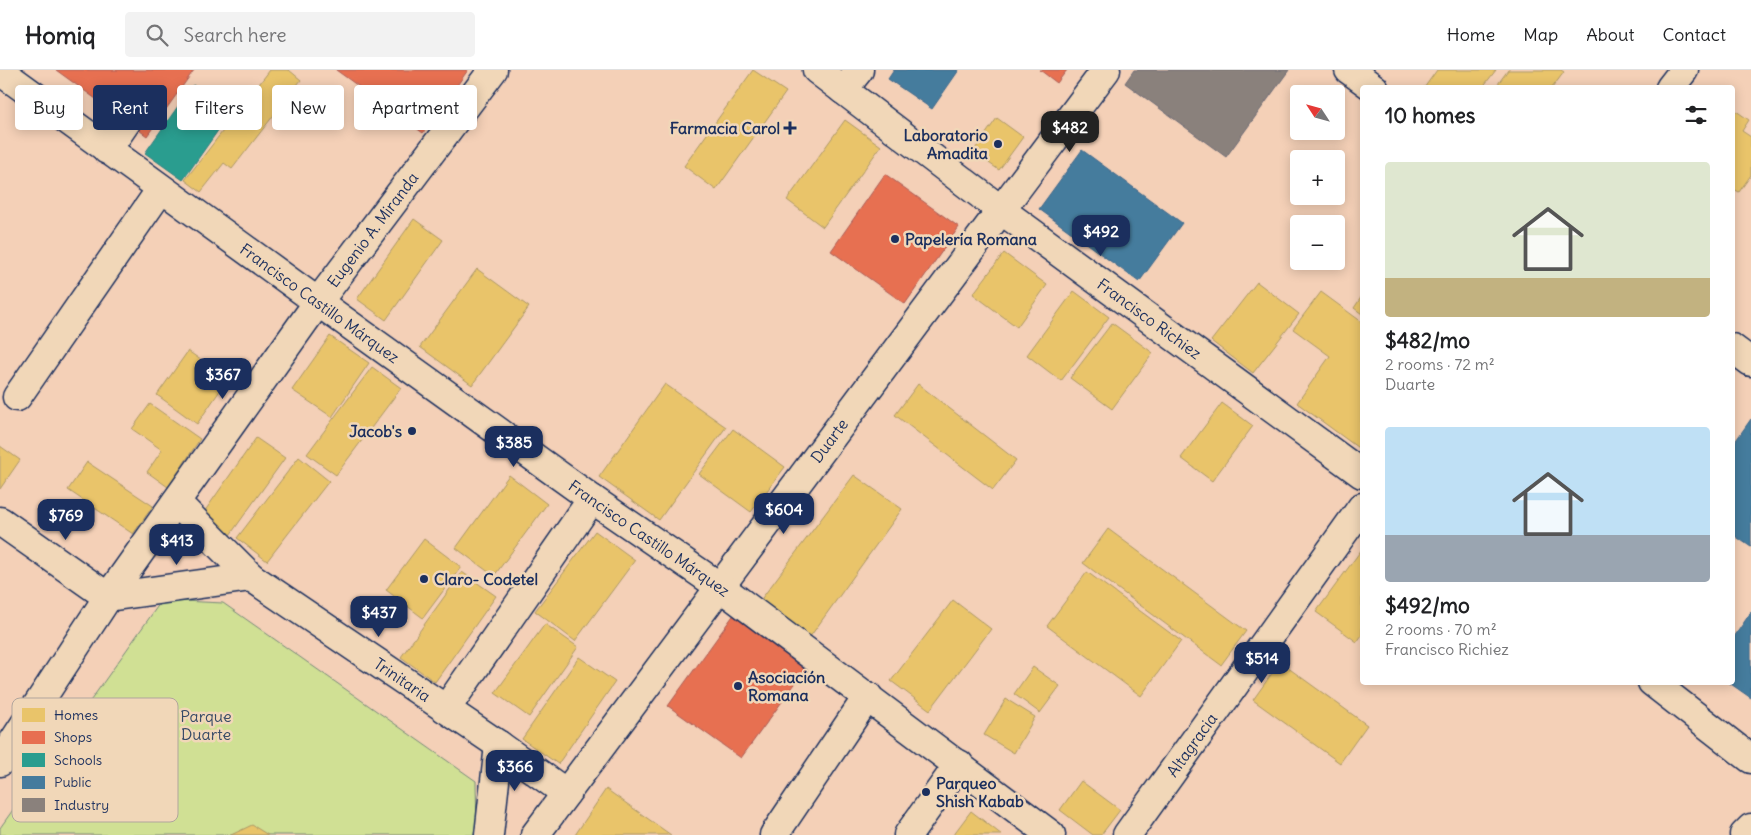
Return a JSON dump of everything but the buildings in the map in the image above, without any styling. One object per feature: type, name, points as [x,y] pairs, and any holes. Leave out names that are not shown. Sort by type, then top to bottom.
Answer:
[{"type":"street","name":"Eugenio A. Miranda","points":[[42,698],[108,597],[318,302],[492,70]]},
{"type":"street","name":"Francisco Richiez","points":[[817,70],[851,80],[1000,210],[1360,473]]},
{"type":"street","name":"Duarte","points":[[534,835],[1106,70]]},
{"type":"street","points":[[1349,70],[1370,85]]},
{"type":"street","points":[[1672,85],[1684,70]]},
{"type":"street","name":"Francisco Castillo Márquez","points":[[0,71],[318,302],[592,498],[719,586],[959,764],[1051,835]]},
{"type":"street","points":[[107,150],[121,130]]},
{"type":"street","points":[[18,397],[161,189]]},
{"type":"street","points":[[1735,350],[1751,362]]},
{"type":"street","points":[[446,709],[592,498]]},
{"type":"street","name":"Trinitaria","points":[[176,502],[251,578],[499,745],[566,793]]},
{"type":"street","name":"Altagracia","points":[[1127,835],[1360,510]]},
{"type":"street","points":[[0,521],[108,597],[251,578]]},
{"type":"street","points":[[1656,685],[1751,759]]},
{"type":"street","points":[[774,835],[868,696]]},
{"type":"street","name":"Eugenio A. Miranda","points":[[0,762],[12,744]]},
{"type":"street","points":[[489,835],[499,745]]},
{"type":"street","points":[[908,835],[959,764]]},
{"type":"street","points":[[1744,835],[1751,828]]},
{"type":"green space","name":"Parque Duarte","points":[[162,600],[223,603],[476,781],[477,835],[0,835],[0,828],[12,811],[12,822],[178,822],[178,698],[92,698]]},
{"type":"place","name":"Farmacia Carol","points":[[790,128]]},
{"type":"place","name":"Laboratorio Amadita","points":[[998,144]]},
{"type":"place","name":"Papelería Romana","points":[[895,239]]},
{"type":"place","name":"Jacob's","points":[[412,431]]},
{"type":"place","name":"Claro- Codetel","points":[[424,579]]},
{"type":"place","name":"Asociación Romana","points":[[738,686]]},
{"type":"place","name":"Parqueo Shish Kabab","points":[[926,792]]}]
